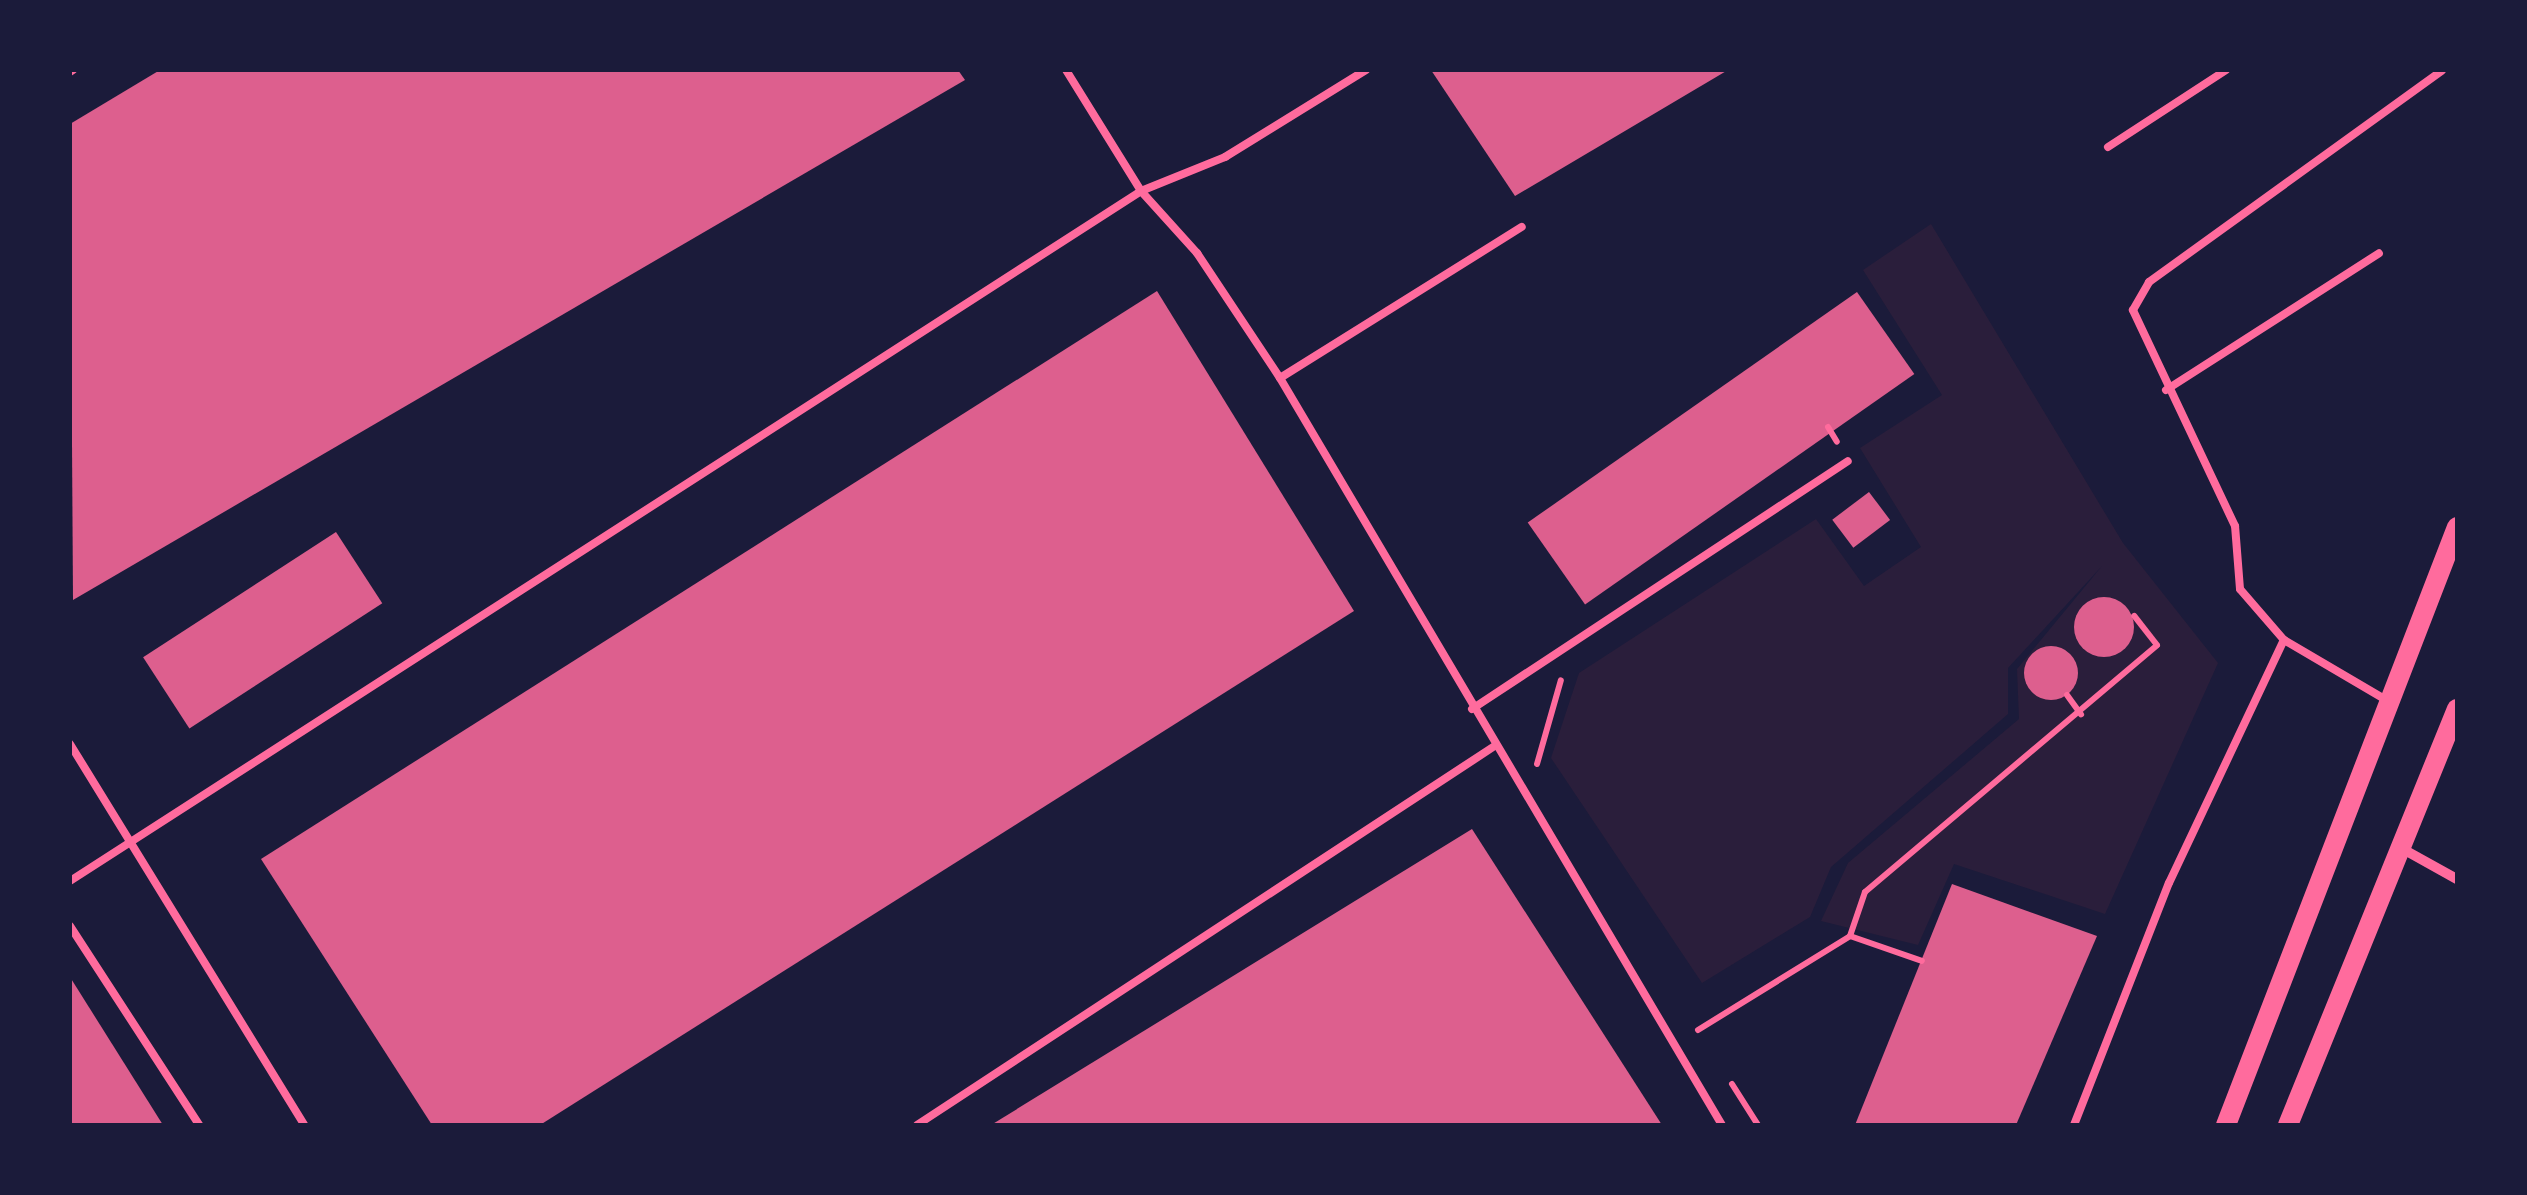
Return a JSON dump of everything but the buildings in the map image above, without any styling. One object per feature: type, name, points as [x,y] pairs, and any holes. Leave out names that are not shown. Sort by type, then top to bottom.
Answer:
[{"type":"main road","points":[[2226,1125],[2457,527]]},
{"type":"main road","points":[[2288,1125],[2457,709]]},
{"type":"street","points":[[2401,848],[2457,879]]},
{"type":"lane","points":[[1066,70],[1141,191],[1197,253],[1280,378],[1493,746],[1722,1125]]},
{"type":"lane","points":[[70,881],[1141,191],[1225,157],[1366,70]]},
{"type":"lane","points":[[2108,147],[2226,70]]},
{"type":"lane","points":[[2388,700],[2284,640],[2240,589],[2235,526],[2134,321],[2138,295],[2442,72]]},
{"type":"lane","points":[[1280,378],[1522,227]]},
{"type":"lane","points":[[2166,390],[2378,252]]},
{"type":"lane","points":[[1472,709],[1848,461]]},
{"type":"lane","points":[[2074,1125],[2169,883],[2284,640]]},
{"type":"lane","points":[[70,744],[304,1125]]},
{"type":"lane","points":[[917,1125],[1493,746]]},
{"type":"lane","points":[[70,926],[199,1125]]},
{"type":"path","points":[[1689,1016],[1699,1033],[1850,936],[1865,892],[2081,714],[2157,646],[2134,616]]},
{"type":"path","points":[[1546,784],[1536,767],[1566,666]]},
{"type":"path","points":[[2066,695],[2081,714]]},
{"type":"path","points":[[1850,936],[1922,961]]},
{"type":"shaded area","points":[[1931,224],[2123,543],[2218,663],[2105,914],[1954,864],[1918,945],[1821,921],[1848,863],[2019,719],[2017,669],[2102,566],[2008,668],[2008,714],[1831,867],[1810,917],[1702,983],[1551,758],[1579,673],[1816,519],[1864,586],[1921,547],[1860,448],[1942,395],[1863,270]]}]
